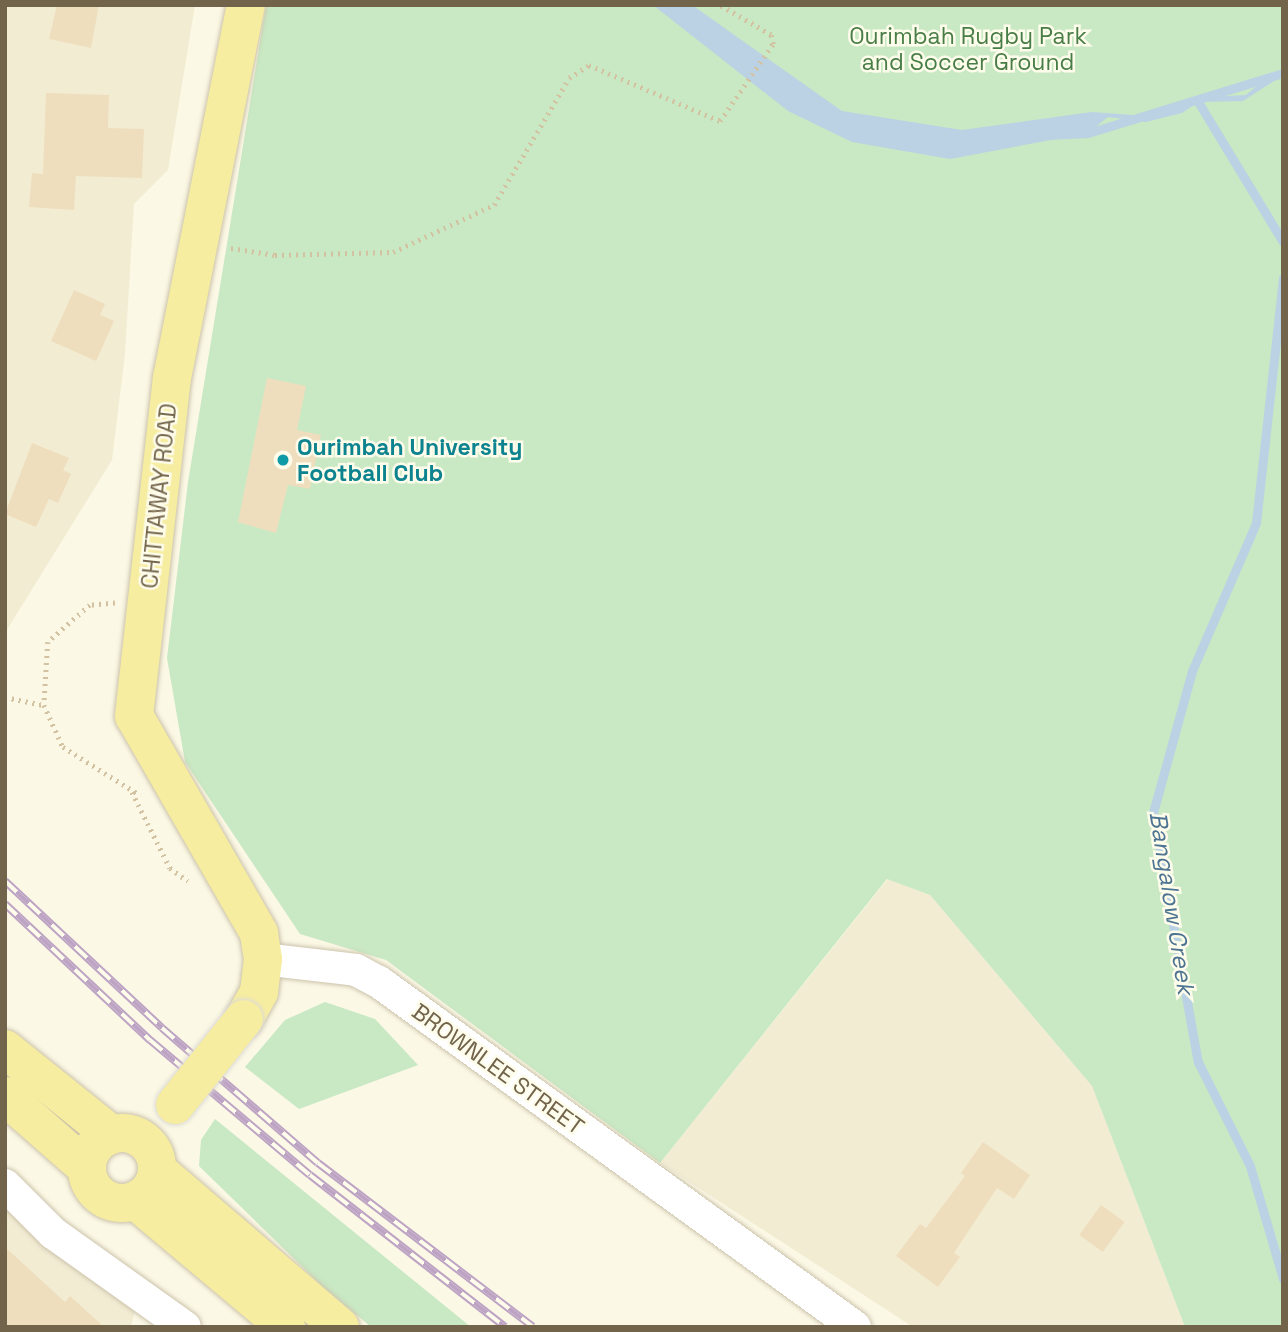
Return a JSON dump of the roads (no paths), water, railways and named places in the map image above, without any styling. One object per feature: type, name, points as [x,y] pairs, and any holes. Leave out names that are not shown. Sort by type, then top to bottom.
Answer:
[{"type":"main road","name":"CHITTAWAY ROAD","points":[[246,5],[172,378],[134,716],[247,906],[259,933],[263,959]]},
{"type":"main road","points":[[5,1096],[87,1168],[93,1189],[102,1198],[124,1203],[150,1177],[175,1105],[244,1019],[259,992],[263,959]]},
{"type":"main road","points":[[5,1049],[119,1134],[144,1141],[150,1177],[286,1327]]},
{"type":"main road","points":[[87,1168],[95,1146],[175,1105]]},
{"type":"main road","points":[[150,1177],[341,1327]]},
{"type":"street","name":"BROWNLEE STREET","points":[[263,959],[355,970],[379,982],[856,1327]]},
{"type":"street","points":[[5,1185],[53,1233],[185,1327]]},
{"type":"water","points":[[653,5],[692,5],[842,111],[962,130],[1092,112],[1145,116],[1176,110],[1192,98],[1246,95],[1268,76],[1283,70],[1283,75],[1243,101],[1198,102],[1182,113],[1146,122],[1108,117],[1088,133],[950,159],[852,142],[788,111]]},
{"type":"waterway","name":"Bangalow Creek","points":[[1027,136],[1088,133],[1283,73]]},
{"type":"waterway","name":"Bangalow Creek","points":[[1197,100],[1283,242]]},
{"type":"waterway","name":"Bangalow Creek","points":[[1283,278],[1256,523],[1192,671],[1153,813],[1198,1062],[1250,1166],[1283,1279]]},
{"type":"railway","points":[[5,881],[162,1028],[318,1163],[533,1327]]},
{"type":"railway","points":[[5,904],[150,1040],[310,1175],[505,1327]]},
{"type":"place","name":"Ourimbah University Football Club","points":[[283,460]]},
{"type":"park label","name":"Ourimbah Rugby Park and Soccer Ground","points":[[968,49]]}]
